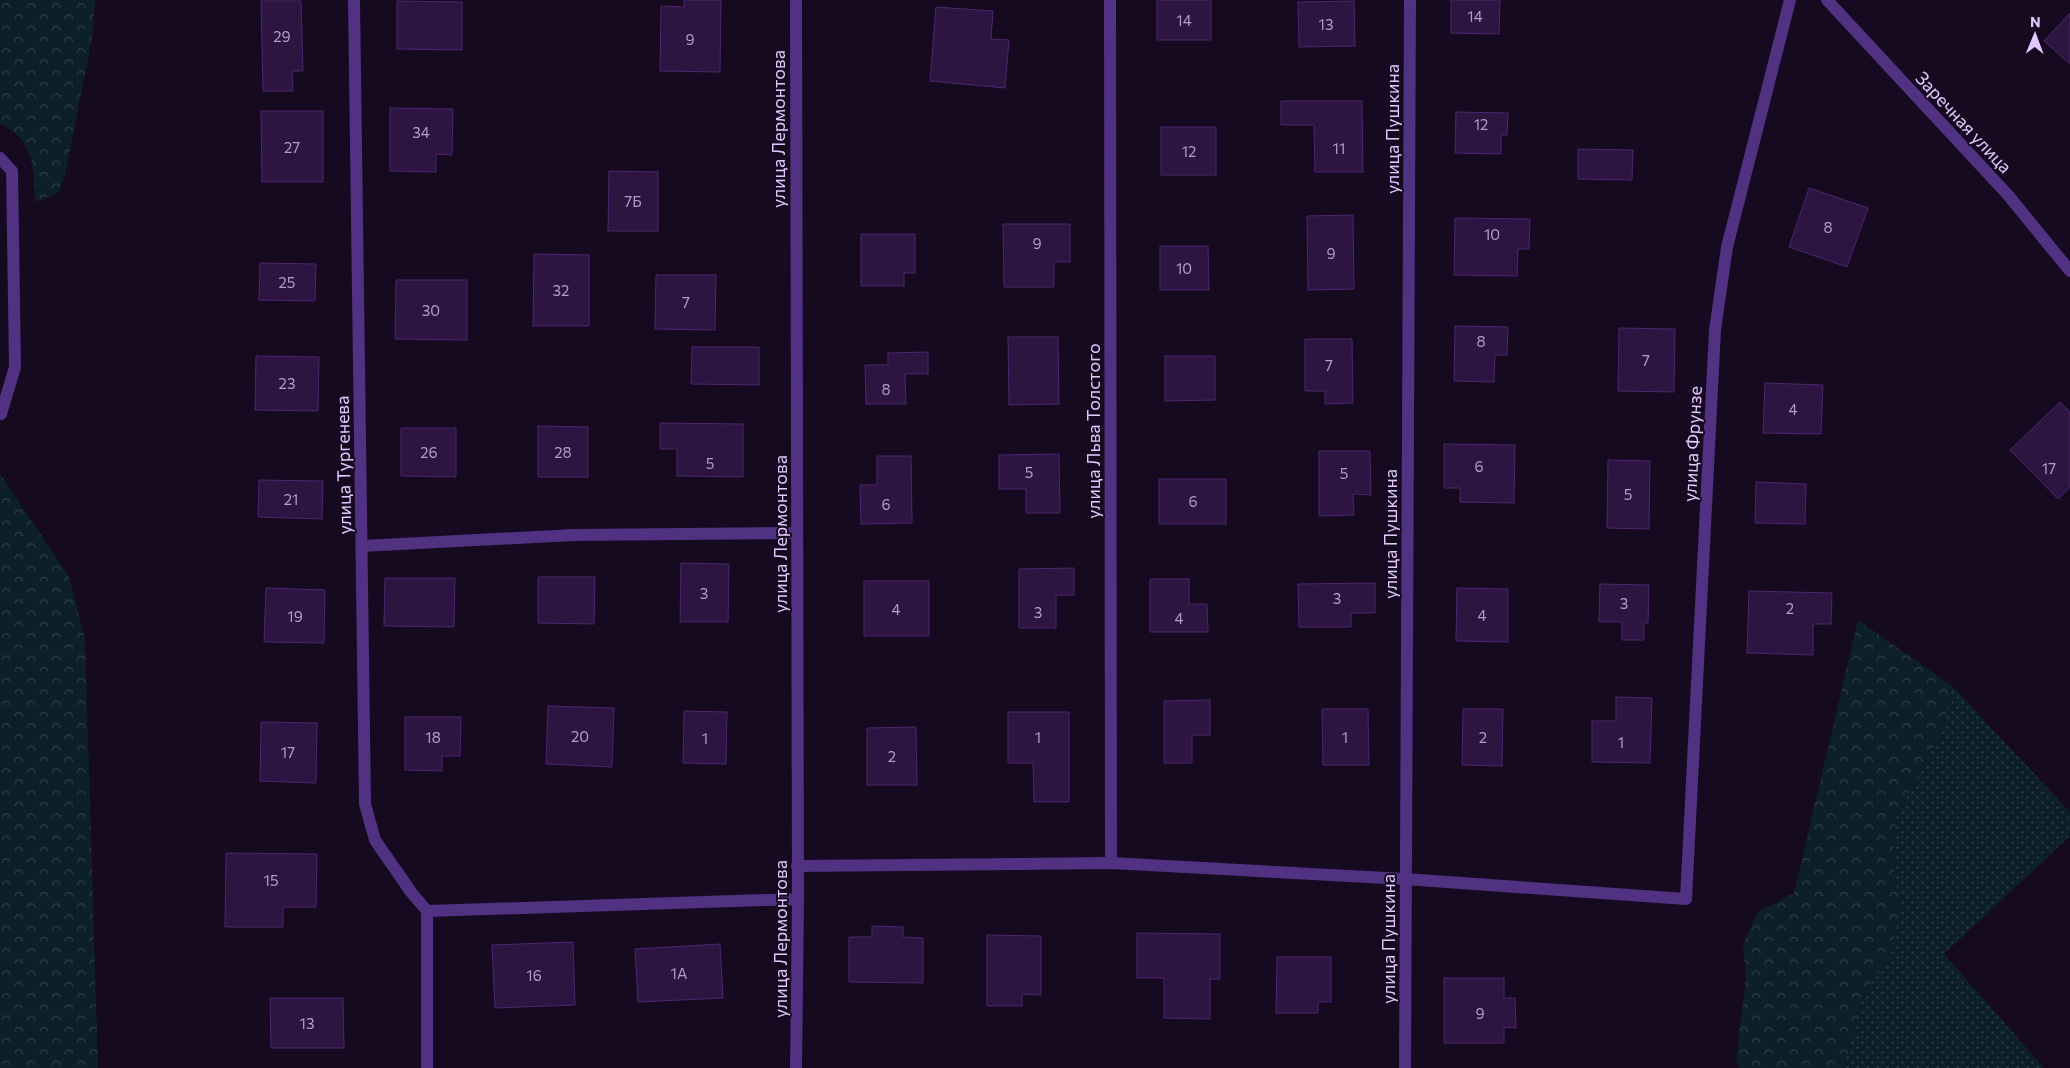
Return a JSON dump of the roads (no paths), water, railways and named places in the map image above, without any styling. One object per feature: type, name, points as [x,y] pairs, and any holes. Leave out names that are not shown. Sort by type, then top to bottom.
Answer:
[{"type":"street","name":"улица Тургенева","points":[[354,0],[365,804],[375,840],[411,892],[427,911]]},
{"type":"street","name":"улица Лермонтова","points":[[796,0],[798,866],[796,1068]]},
{"type":"street","name":"улица Льва Толстого","points":[[1110,0],[1110,863]]},
{"type":"street","name":"улица Пушкина","points":[[1405,1068],[1410,0]]},
{"type":"street","name":"улица Фрунзе","points":[[1405,880],[1686,899],[1715,330],[1727,247],[1790,0]]},
{"type":"street","name":"Заречная улица","points":[[1827,0],[2008,195],[2070,271]]},
{"type":"street","points":[[0,158],[12,171],[15,368],[1,414]]},
{"type":"street","points":[[362,546],[573,535],[797,533]]},
{"type":"street","points":[[798,866],[1110,863],[1405,880]]},
{"type":"street","points":[[427,1068],[427,911],[798,899]]}]
